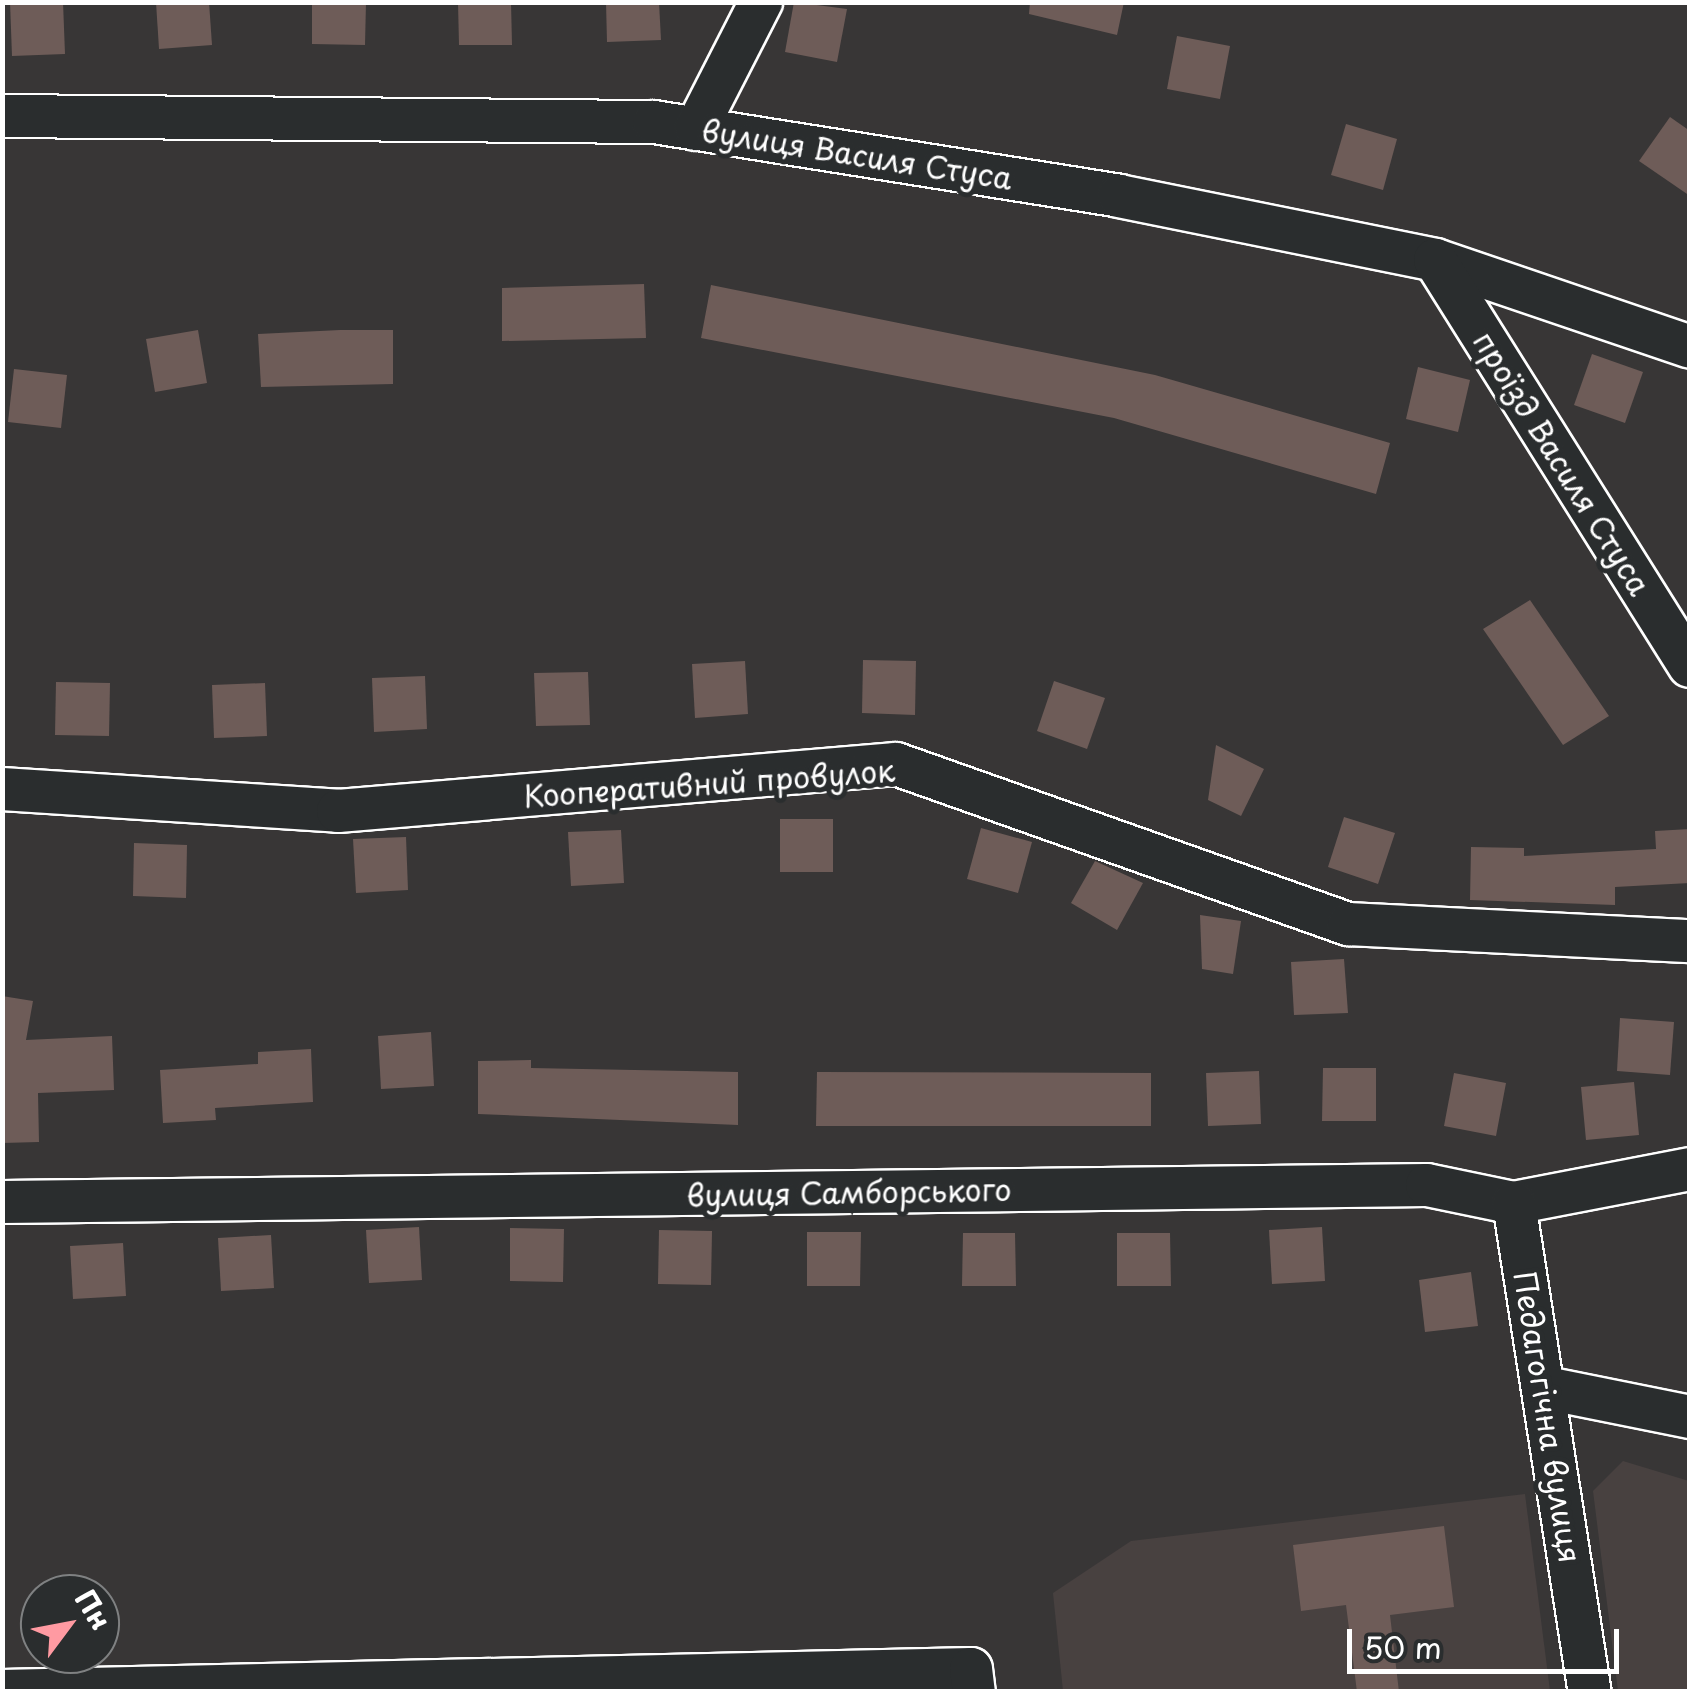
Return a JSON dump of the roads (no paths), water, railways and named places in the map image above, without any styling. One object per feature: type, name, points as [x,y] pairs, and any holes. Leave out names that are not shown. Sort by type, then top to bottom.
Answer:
[{"type":"street","points":[[696,129],[761,2]]},
{"type":"street","name":"вулиця Василя Стуса","points":[[2,116],[654,122],[1119,196],[1435,260],[1690,347]]},
{"type":"street","name":"проїзд Василя Стуса","points":[[1435,260],[1690,666]]},
{"type":"street","name":"Кооперативний провулок","points":[[2,788],[338,811],[896,764],[1349,924],[1690,941]]},
{"type":"street","name":"вулиця Самборського","points":[[2,1202],[1428,1185],[1514,1203],[1690,1169]]},
{"type":"street","name":"Педагогічна вулиця","points":[[1514,1203],[1546,1388],[1590,1692]]},
{"type":"street","points":[[1546,1388],[1690,1417]]},
{"type":"street","points":[[2,1690],[973,1680]]}]
